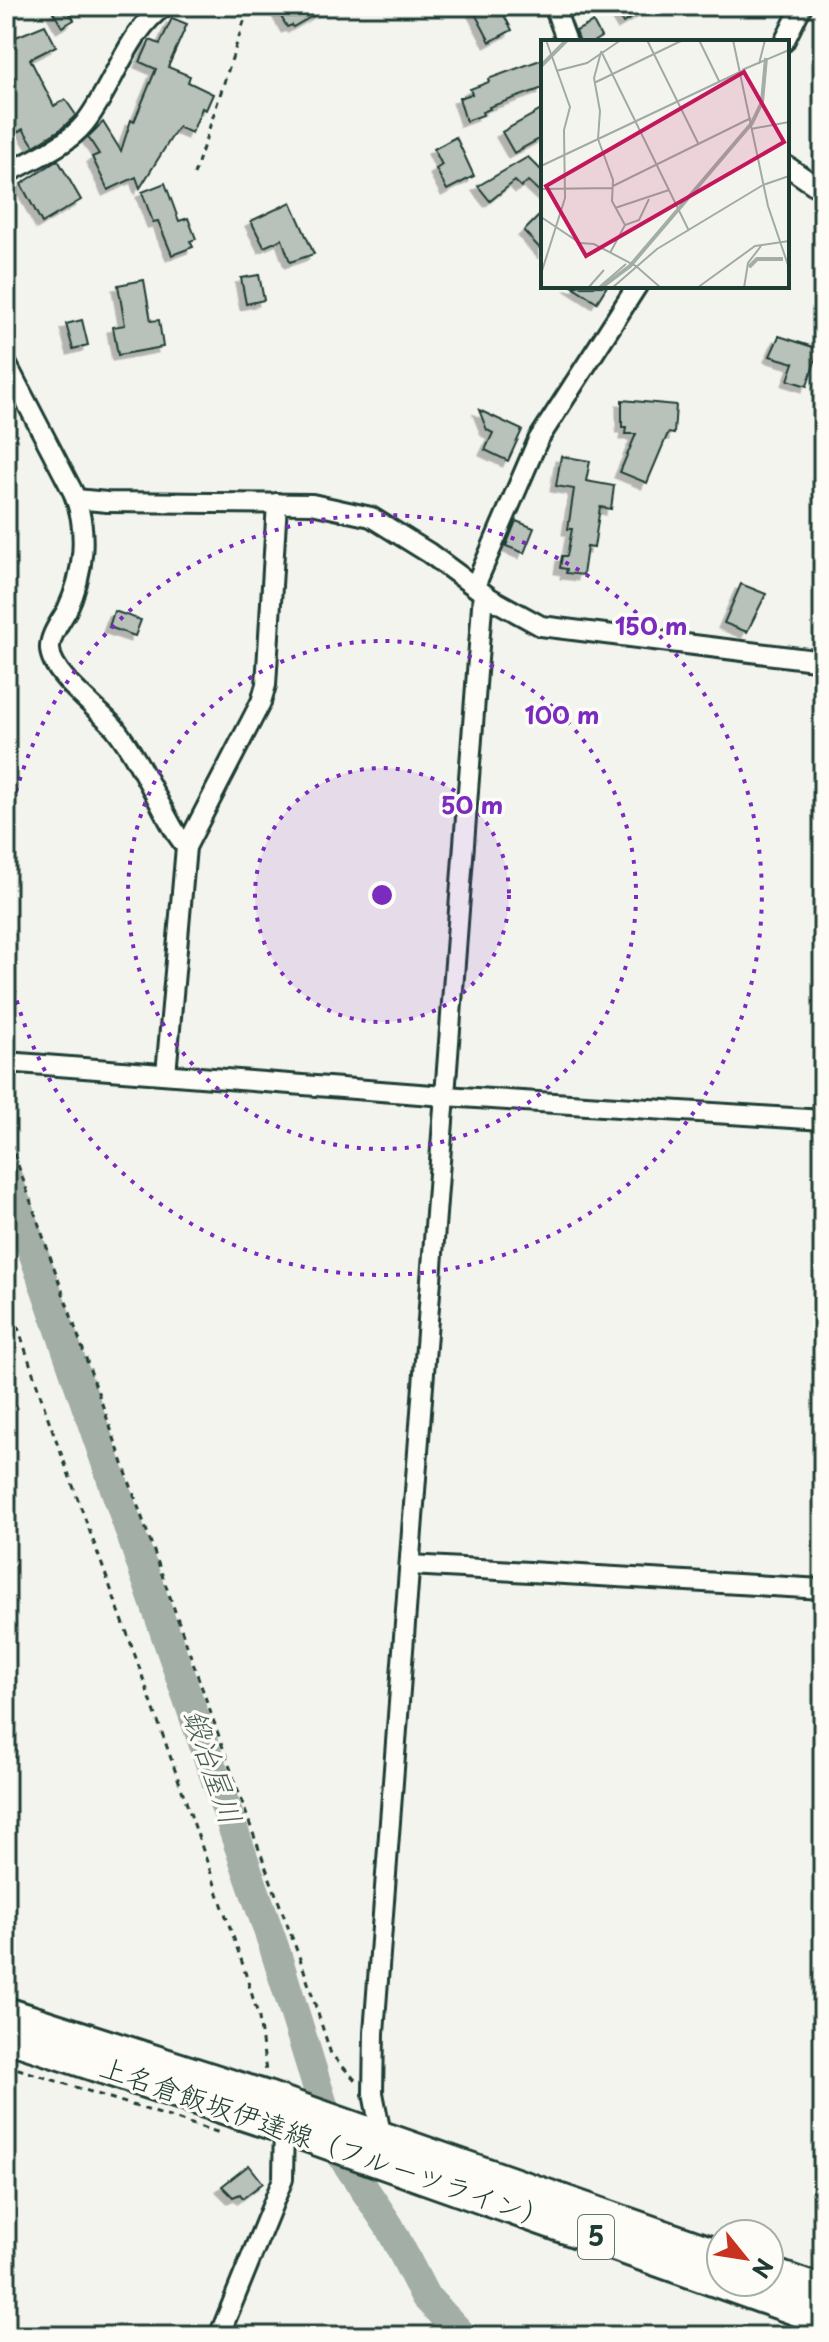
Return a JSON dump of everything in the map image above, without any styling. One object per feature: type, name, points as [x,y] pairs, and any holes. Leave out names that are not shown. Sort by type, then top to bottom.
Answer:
[{"type":"main road","name":"上名倉飯坂伊達線（フルーツライン）","points":[[6,2013],[285,2113],[548,2219],[823,2319]]},
{"type":"main road","name":"上名倉飯坂伊達線（フルーツライン）","points":[[6,2036],[285,2113]]},
{"type":"main road","name":"上名倉飯坂伊達線（フルーツライン）","points":[[375,2147],[705,2251]]},
{"type":"main road","points":[[785,2279],[823,2292]]},
{"type":"street","points":[[6,174],[51,150],[82,127],[142,29],[154,13],[165,6]]},
{"type":"street","points":[[554,6],[566,40]]},
{"type":"street","points":[[785,40],[802,6]]},
{"type":"street","points":[[789,167],[823,191]]},
{"type":"street","points":[[375,2147],[374,2033],[445,1096],[479,589],[538,440],[636,288]]},
{"type":"street","points":[[6,363],[76,499],[83,541],[81,575],[51,642],[53,660],[115,728],[186,847]]},
{"type":"street","points":[[76,499],[326,506],[371,517],[531,622],[553,629],[823,661]]},
{"type":"street","points":[[166,1074],[186,847],[264,695],[269,660],[277,503]]},
{"type":"street","points":[[6,1062],[445,1096],[823,1120]]},
{"type":"street","points":[[410,1565],[823,1589]]},
{"type":"street","points":[[219,2336],[283,2179],[285,2113]]},
{"type":"path","points":[[194,175],[249,6]]},
{"type":"path","points":[[6,1131],[303,1967],[331,2054],[351,2078],[373,2093]]},
{"type":"path","points":[[6,1291],[47,1415],[242,1962],[285,2113]]},
{"type":"path","points":[[6,2065],[224,2135]]},
{"type":"building","points":[[63,6],[74,20],[62,27],[53,12]]},
{"type":"building","points":[[275,6],[330,6],[293,27],[287,27]]},
{"type":"building","points":[[471,6],[499,6],[512,30],[490,42]]},
{"type":"building","points":[[613,6],[653,6],[623,23]]},
{"type":"building","points":[[172,18],[187,24],[168,67],[190,76],[188,82],[213,94],[206,110],[202,108],[192,133],[178,127],[140,188],[136,177],[108,190],[92,157],[99,154],[88,137],[103,122],[121,151],[131,120],[134,122],[156,69],[140,62],[150,40],[160,44]]},
{"type":"building","points":[[593,22],[601,37],[579,40],[576,31]]},
{"type":"building","points":[[45,25],[56,46],[30,59],[54,106],[65,99],[76,115],[34,146],[23,129],[11,136],[6,126],[6,41]]},
{"type":"building","points":[[541,60],[541,89],[489,107],[482,112],[483,115],[466,121],[459,98],[472,94],[470,89],[489,82],[488,79]]},
{"type":"building","points":[[541,110],[541,138],[514,153],[502,132]]},
{"type":"building","points":[[456,137],[474,176],[447,190],[436,169],[442,165],[434,149]]},
{"type":"building","points":[[528,157],[541,170],[541,193],[528,181],[521,187],[515,181],[490,201],[478,186]]},
{"type":"building","points":[[58,160],[81,200],[42,223],[21,184]]},
{"type":"building","points":[[165,183],[179,221],[188,218],[196,239],[190,241],[193,247],[172,255],[158,221],[153,222],[142,192]]},
{"type":"building","points":[[291,202],[314,254],[290,262],[282,239],[264,247],[251,221]]},
{"type":"building","points":[[541,214],[541,250],[524,231]]},
{"type":"building","points":[[259,275],[264,300],[246,304],[241,278]]},
{"type":"building","points":[[144,280],[151,321],[159,320],[163,347],[118,355],[113,327],[125,325],[118,285]]},
{"type":"building","points":[[575,288],[606,288],[597,302]]},
{"type":"building","points":[[82,320],[88,345],[73,349],[66,324]]},
{"type":"building","points":[[779,336],[819,349],[807,386],[788,380],[794,363],[770,356]]},
{"type":"building","points":[[622,400],[676,405],[674,434],[668,433],[647,483],[620,472],[636,434],[625,434],[626,427],[622,427]]},
{"type":"building","points":[[479,410],[522,430],[508,461],[485,450],[493,433],[487,430]]},
{"type":"building","points":[[561,456],[590,461],[586,481],[614,486],[611,509],[600,507],[594,548],[587,547],[583,575],[566,573],[567,569],[560,568],[562,556],[567,556],[572,529],[568,529],[574,489],[556,486]]},
{"type":"building","points":[[516,521],[534,528],[524,553],[506,546]]},
{"type":"building","points":[[741,584],[766,594],[747,632],[724,623]]},
{"type":"building","points":[[114,611],[141,620],[135,636],[109,627]]},
{"type":"building","points":[[249,2165],[263,2183],[243,2198],[240,2194],[233,2197],[222,2186]]},
{"type":"waterway","name":"鍛冶屋川","points":[[6,1174],[274,1947],[336,2147],[389,2226],[425,2296],[463,2336]]}]
